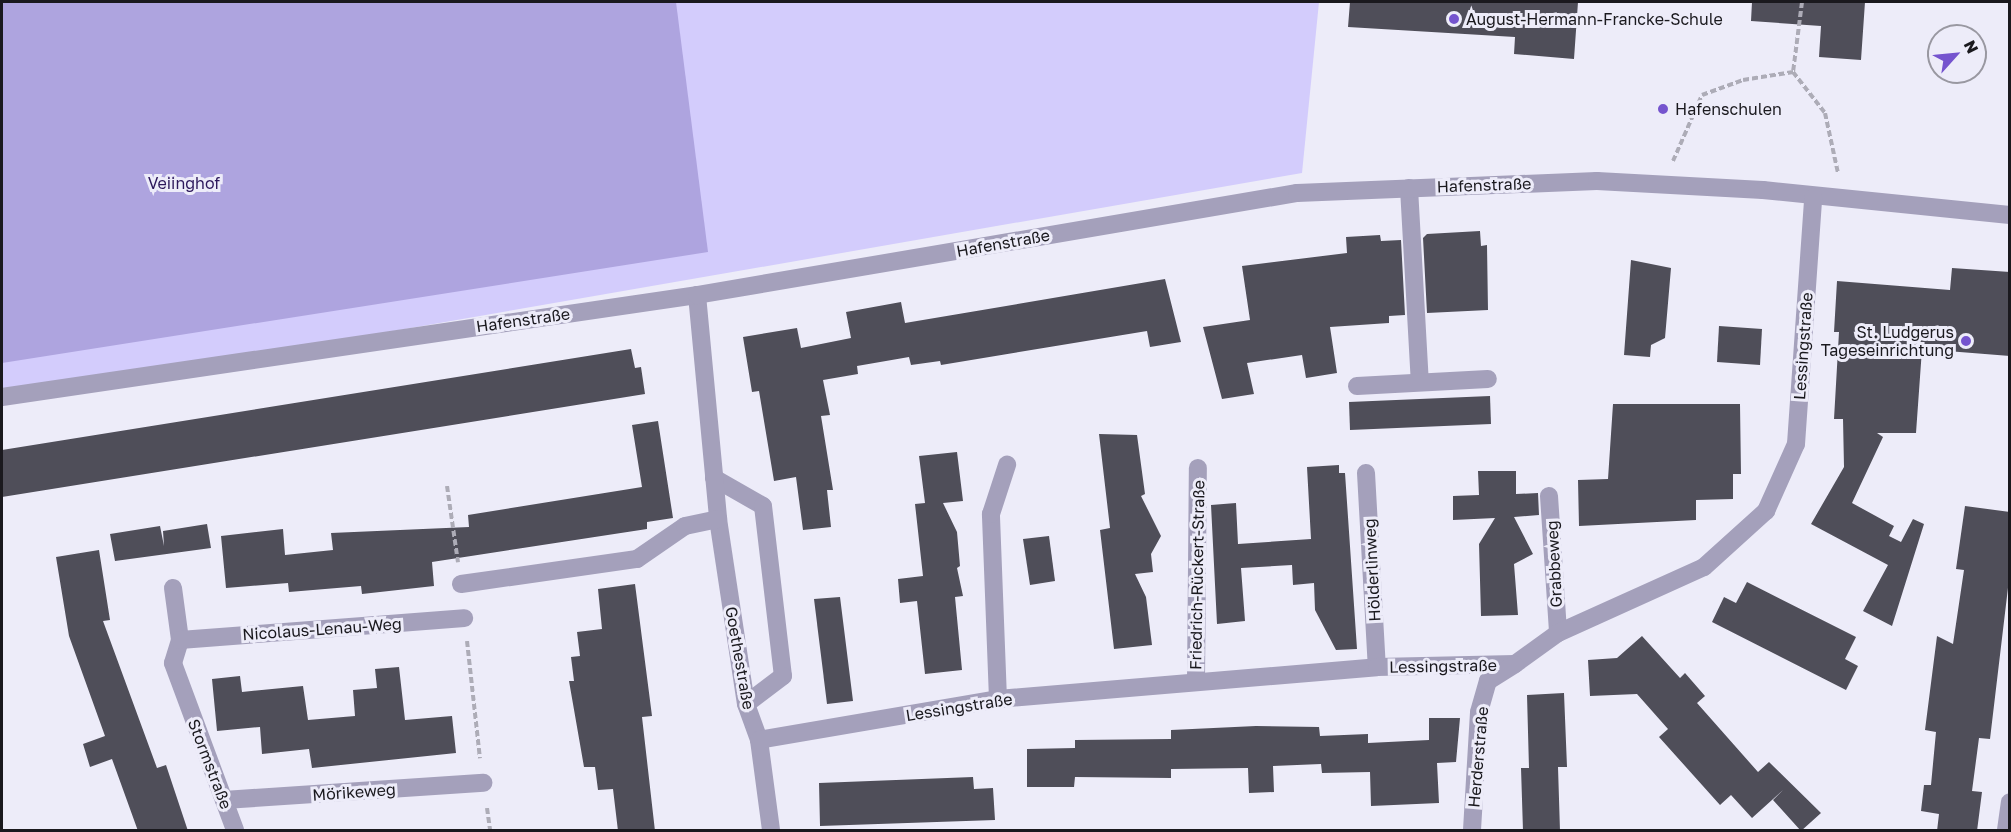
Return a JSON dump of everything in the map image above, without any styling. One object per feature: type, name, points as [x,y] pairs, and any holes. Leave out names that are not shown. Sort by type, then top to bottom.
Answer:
[{"type":"street","name":"Hafenstraße","points":[[2,397],[697,295],[1297,193],[1597,181],[1665,183],[2010,215]]},
{"type":"street","points":[[1409,188],[1420,382]]},
{"type":"street","name":"Lessingstraße","points":[[759,740],[998,699],[1377,667],[1515,664],[1557,633],[1704,567],[1766,511],[1796,444],[1813,198]]},
{"type":"street","name":"Goethestraße","points":[[697,295],[718,519],[746,704],[759,740],[771,831]]},
{"type":"street","points":[[1357,386],[1488,379]]},
{"type":"street","points":[[998,699],[991,514],[1007,465]]},
{"type":"street","name":"Friedrich-Rückert-Straße","points":[[1196,681],[1198,468]]},
{"type":"street","name":"Hölderlinweg","points":[[1366,474],[1377,667]]},
{"type":"street","points":[[714,478],[763,506],[783,676],[746,704]]},
{"type":"street","name":"Grabbeweg","points":[[1550,496],[1557,633]]},
{"type":"street","points":[[461,585],[637,559],[685,526],[718,519]]},
{"type":"street","points":[[173,588],[180,640]]},
{"type":"street","name":"Nicolaus-Lenau-Weg","points":[[180,640],[464,618]]},
{"type":"street","name":"Stormstraße","points":[[180,640],[173,663],[235,831]]},
{"type":"street","name":"Herderstraße","points":[[1472,831],[1479,712],[1488,681],[1515,664]]},
{"type":"street","name":"Mörikeweg","points":[[224,800],[483,783]]},
{"type":"street","points":[[2006,831],[2010,802]]},
{"type":"path","points":[[1802,2],[1793,72],[1825,113],[1833,165],[1852,201]]},
{"type":"path","points":[[1665,183],[1702,94],[1743,80],[1793,72]]},
{"type":"path","points":[[447,486],[461,585]]},
{"type":"path","points":[[464,618],[490,831]]},
{"type":"green space","name":"Veiinghof","points":[[2,2],[1319,2],[1302,173],[2,399]]},
{"type":"green space","points":[[2,2],[676,2],[708,252],[2,363]]},
{"type":"building","points":[[1350,2],[1578,2],[1574,59],[1514,54],[1515,37],[1348,27]]},
{"type":"building","points":[[1752,2],[1865,2],[1861,60],[1819,57],[1821,26],[1751,21]]},
{"type":"building","points":[[1480,231],[1481,246],[1487,245],[1488,310],[1427,313],[1423,238],[1427,234]]},
{"type":"building","points":[[1380,235],[1381,241],[1401,240],[1405,315],[1389,316],[1389,323],[1330,327],[1337,373],[1306,378],[1302,355],[1247,363],[1254,394],[1222,399],[1203,327],[1250,320],[1242,266],[1347,253],[1346,237]]},
{"type":"building","points":[[1631,260],[1671,268],[1665,338],[1651,345],[1650,357],[1624,355]]},
{"type":"building","points":[[1952,268],[2010,272],[2010,356],[1922,349],[1916,433],[1877,433],[1883,437],[1852,503],[1894,526],[1889,536],[1901,542],[1913,519],[1924,524],[1892,626],[1863,611],[1888,565],[1811,524],[1844,467],[1843,419],[1834,419],[1839,332],[1834,332],[1837,281],[1950,290]]},
{"type":"building","points":[[1165,279],[1181,342],[1150,347],[1147,331],[941,365],[940,361],[911,365],[909,357],[857,366],[858,374],[823,380],[830,415],[821,416],[833,490],[827,490],[831,527],[803,530],[796,477],[774,481],[759,391],[752,392],[743,337],[797,328],[801,348],[851,338],[846,312],[901,302],[905,323]]},
{"type":"building","points":[[1719,326],[1762,329],[1760,365],[1717,362]]},
{"type":"building","points":[[631,349],[635,368],[641,367],[645,394],[2,497],[2,450]]},
{"type":"building","points":[[1490,396],[1491,424],[1350,430],[1349,402]]},
{"type":"building","points":[[1613,404],[1740,404],[1741,474],[1733,474],[1733,499],[1696,500],[1696,520],[1579,526],[1578,480],[1608,479]]},
{"type":"building","points":[[658,421],[673,518],[647,522],[647,529],[432,562],[434,586],[362,594],[361,586],[289,592],[288,583],[226,588],[221,536],[283,529],[285,555],[333,550],[331,533],[469,527],[468,515],[642,487],[632,425]]},
{"type":"building","points":[[1099,434],[1137,435],[1145,494],[1141,496],[1161,536],[1151,554],[1153,572],[1135,574],[1146,597],[1152,645],[1114,649],[1100,530],[1110,528]]},
{"type":"building","points":[[957,452],[963,501],[943,503],[957,532],[960,566],[957,568],[963,596],[955,597],[962,670],[925,674],[917,601],[900,603],[898,579],[923,576],[915,504],[925,503],[919,456]]},
{"type":"building","points":[[1339,465],[1339,473],[1345,473],[1357,649],[1336,650],[1315,610],[1314,583],[1293,585],[1292,565],[1241,568],[1245,621],[1217,624],[1211,505],[1236,503],[1238,544],[1311,539],[1307,467]]},
{"type":"building","points":[[1478,471],[1516,471],[1516,494],[1538,493],[1539,515],[1514,517],[1533,554],[1514,564],[1518,615],[1481,616],[1479,544],[1495,518],[1453,520],[1453,496],[1479,495]]},
{"type":"building","points":[[1965,506],[2010,512],[2010,571],[1990,739],[1979,738],[1972,791],[1982,792],[1977,831],[1937,831],[1939,814],[1921,811],[1924,785],[1931,785],[1936,732],[1925,730],[1937,636],[1953,644],[1964,570],[1956,569]]},
{"type":"building","points":[[207,524],[211,548],[115,561],[110,534],[160,526],[164,546],[163,531]]},
{"type":"building","points":[[1049,536],[1055,581],[1030,585],[1023,539]]},
{"type":"building","points":[[99,550],[110,620],[103,621],[157,768],[166,765],[188,831],[138,831],[112,759],[90,767],[83,744],[105,736],[69,636],[56,557]]},
{"type":"building","points":[[1747,582],[1856,637],[1845,659],[1858,666],[1846,690],[1712,622],[1724,597],[1736,603]]},
{"type":"building","points":[[635,584],[652,716],[642,717],[655,831],[618,831],[613,789],[598,790],[595,767],[584,767],[569,681],[574,681],[571,657],[580,656],[577,632],[602,629],[598,589]]},
{"type":"building","points":[[840,597],[853,701],[827,704],[814,599]]},
{"type":"building","points":[[1642,636],[1680,678],[1685,673],[1705,696],[1697,703],[1758,772],[1769,762],[1821,813],[1801,831],[1773,800],[1783,790],[1752,818],[1731,795],[1720,805],[1659,737],[1668,729],[1637,694],[1590,696],[1588,660],[1617,658]]},
{"type":"building","points":[[399,667],[405,720],[452,716],[456,753],[312,768],[309,749],[262,754],[260,727],[217,731],[212,679],[240,676],[242,692],[303,686],[308,720],[355,716],[353,690],[377,688],[375,669]]},
{"type":"building","points":[[1564,693],[1567,767],[1558,767],[1560,831],[1523,831],[1521,768],[1529,768],[1527,695]]},
{"type":"building","points":[[1429,718],[1460,718],[1456,762],[1437,763],[1439,803],[1371,806],[1370,772],[1322,773],[1321,764],[1273,766],[1274,792],[1249,793],[1248,768],[1171,769],[1171,778],[1075,777],[1074,787],[1027,787],[1027,749],[1075,748],[1075,740],[1171,739],[1171,730],[1256,726],[1319,727],[1320,736],[1368,734],[1368,743],[1429,740]]},
{"type":"building","points":[[973,777],[974,789],[993,788],[995,820],[820,826],[819,783]]},
{"type":"place","name":"August-Hermann-Francke-Schule","points":[[1454,19]]},
{"type":"place","name":"Hafenschulen","points":[[1663,109]]},
{"type":"place","name":"St. Ludgerus Tageseinrichtung","points":[[1966,341]]}]
